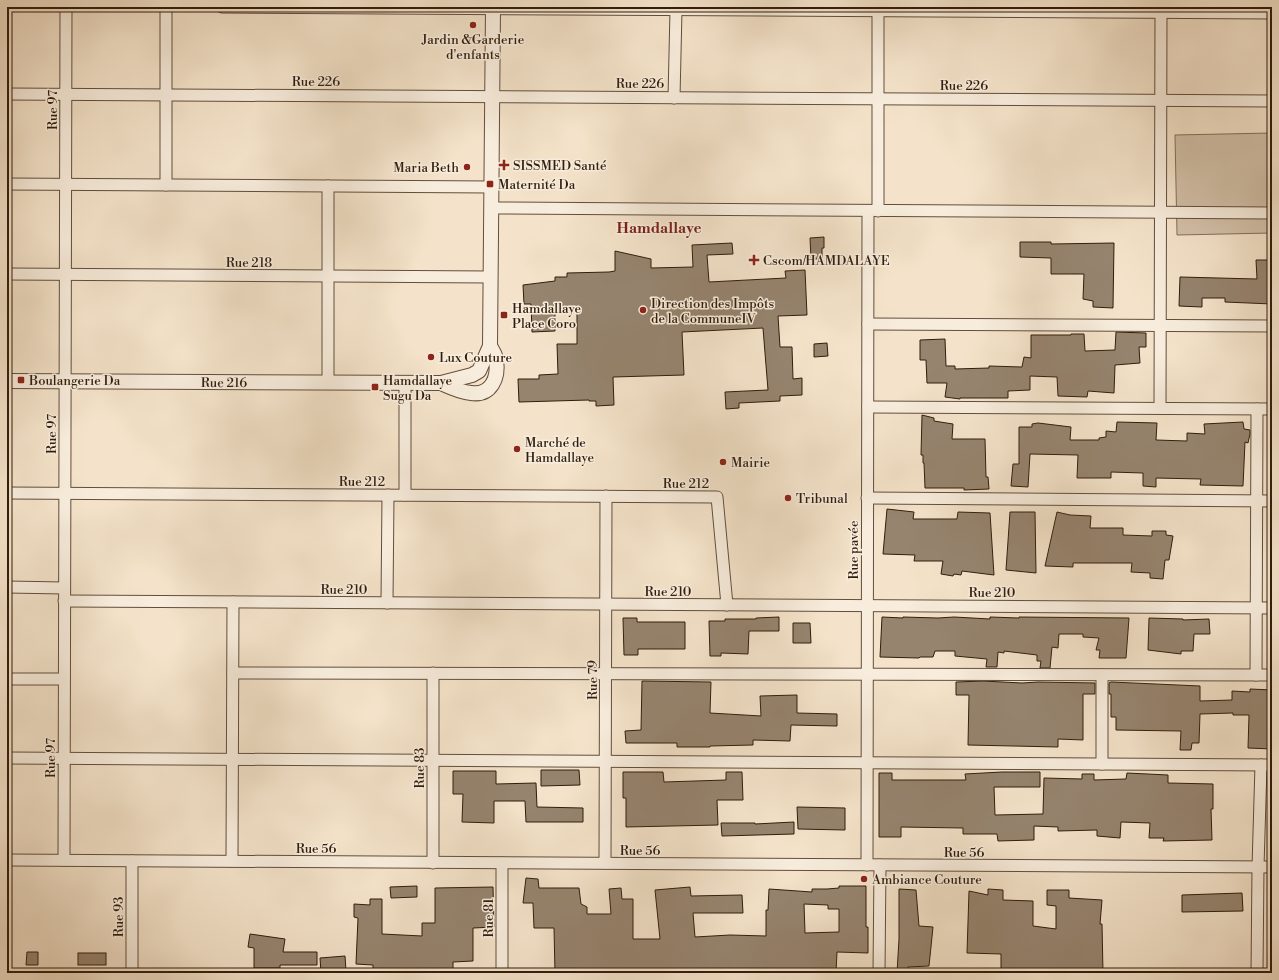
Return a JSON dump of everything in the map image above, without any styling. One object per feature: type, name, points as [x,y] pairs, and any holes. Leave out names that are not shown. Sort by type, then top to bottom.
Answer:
[{"type":"street","name":"Rue 97","points":[[64,860],[66,7]]},
{"type":"street","points":[[166,7],[166,185]]},
{"type":"street","points":[[222,7],[677,8],[878,11],[986,9],[1272,13]]},
{"type":"street","points":[[441,383],[472,375],[479,371],[490,346],[493,8]]},
{"type":"street","points":[[674,98],[677,8]]},
{"type":"street","name":"Rue pavée","points":[[866,865],[868,324],[878,99],[878,11]]},
{"type":"street","points":[[1160,408],[1161,12]]},
{"type":"street","name":"Rue 226","points":[[7,94],[1272,101]]},
{"type":"street","points":[[7,184],[491,187]]},
{"type":"street","points":[[328,186],[328,382]]},
{"type":"street","points":[[491,208],[1272,213]]},
{"type":"street","name":"Rue 218","points":[[7,274],[490,277]]},
{"type":"street","points":[[868,324],[1272,326]]},
{"type":"street","points":[[441,383],[471,394],[484,392],[491,387],[497,370],[496,359],[490,346]]},
{"type":"street","name":"Rue 216","points":[[7,381],[441,383]]},
{"type":"street","points":[[405,383],[405,495]]},
{"type":"street","points":[[868,407],[1272,409]]},
{"type":"street","points":[[1256,675],[1257,409]]},
{"type":"street","name":"Rue 212","points":[[7,493],[717,497],[727,605]]},
{"type":"street","points":[[388,495],[388,603]]},
{"type":"street","name":"Rue 79","points":[[605,864],[606,496]]},
{"type":"street","points":[[867,498],[1272,501]]},
{"type":"street","points":[[7,587],[64,588]]},
{"type":"street","name":"Rue 210","points":[[64,601],[1272,608]]},
{"type":"street","points":[[232,861],[233,602]]},
{"type":"street","points":[[233,673],[1272,675]]},
{"type":"street","name":"Rue 83","points":[[433,673],[433,863]]},
{"type":"street","points":[[1102,675],[1102,764]]},
{"type":"street","points":[[7,679],[64,679]]},
{"type":"street","points":[[7,758],[1272,765]]},
{"type":"street","points":[[1257,973],[1260,765]]},
{"type":"street","name":"Rue 56","points":[[7,860],[1272,867]]},
{"type":"street","name":"Rue 93","points":[[132,861],[132,973]]},
{"type":"street","name":"Rue 81","points":[[502,863],[502,973]]},
{"type":"street","points":[[879,973],[880,865]]},
{"type":"shaded area","points":[[1272,133],[1272,233],[1177,235],[1175,135]]},
{"type":"building","points":[[824,237],[822,259],[811,259],[810,238]]},
{"type":"building","points":[[1020,242],[1051,242],[1051,244],[1114,243],[1113,308],[1093,307],[1093,301],[1083,299],[1084,274],[1051,274],[1051,258],[1020,257]]},
{"type":"building","points":[[732,243],[733,254],[707,255],[709,282],[786,278],[785,271],[805,270],[807,315],[778,316],[780,347],[792,347],[793,379],[802,378],[802,395],[780,396],[780,401],[739,403],[739,408],[726,409],[725,392],[768,390],[763,328],[682,332],[684,375],[613,377],[614,405],[596,406],[596,401],[589,400],[519,402],[518,379],[539,379],[539,375],[558,374],[557,344],[577,344],[577,311],[555,311],[555,331],[532,332],[531,304],[524,304],[523,285],[555,281],[555,277],[567,277],[567,273],[615,271],[615,251],[651,259],[651,268],[693,267],[692,245]]},
{"type":"building","points":[[1256,260],[1272,260],[1272,304],[1225,302],[1225,298],[1202,298],[1202,307],[1179,306],[1180,277],[1257,279]]},
{"type":"building","points":[[1116,332],[1146,333],[1146,347],[1139,347],[1140,363],[1115,365],[1114,393],[1088,391],[1087,397],[1058,396],[1057,377],[1030,376],[1030,390],[1008,391],[1008,398],[960,399],[945,397],[947,383],[927,383],[926,360],[920,360],[920,340],[945,339],[946,366],[955,366],[955,369],[989,368],[989,366],[1022,367],[1024,357],[1031,358],[1031,335],[1084,334],[1085,351],[1115,350]]},
{"type":"building","points":[[827,343],[828,356],[814,357],[814,344]]},
{"type":"building","points":[[922,415],[934,418],[934,421],[953,424],[952,439],[985,439],[986,477],[988,477],[989,489],[964,490],[964,488],[925,488],[924,463],[923,455],[921,455]]},
{"type":"building","points":[[1117,422],[1157,423],[1156,440],[1187,441],[1187,433],[1205,434],[1204,424],[1243,422],[1244,429],[1250,430],[1250,434],[1248,443],[1245,442],[1243,486],[1200,485],[1201,479],[1156,478],[1156,487],[1143,486],[1143,473],[1111,472],[1111,478],[1077,478],[1078,455],[1030,454],[1028,487],[1011,486],[1013,464],[1019,464],[1019,427],[1032,427],[1032,424],[1038,423],[1071,427],[1070,440],[1099,440],[1099,438],[1106,437],[1106,431],[1116,432]]},
{"type":"building","points":[[887,509],[914,512],[913,519],[957,519],[958,512],[990,513],[994,575],[962,571],[961,575],[954,574],[953,576],[941,574],[943,561],[914,561],[915,555],[883,554]]},
{"type":"building","points":[[1010,512],[1035,512],[1036,573],[1006,570]]},
{"type":"building","points":[[1057,512],[1070,515],[1091,516],[1090,528],[1123,528],[1123,535],[1152,536],[1152,531],[1166,531],[1166,535],[1173,536],[1169,560],[1165,560],[1163,579],[1150,578],[1150,573],[1131,572],[1132,563],[1073,563],[1073,567],[1045,566]]},
{"type":"building","points":[[779,617],[779,631],[749,631],[748,654],[721,653],[721,656],[710,656],[709,621]]},
{"type":"building","points":[[882,617],[954,617],[990,619],[990,617],[1129,618],[1126,658],[1099,658],[1100,650],[1096,650],[1099,638],[1083,637],[1083,634],[1059,634],[1058,648],[1052,647],[1050,668],[1040,668],[1041,661],[1037,661],[1037,655],[1004,651],[1004,653],[998,652],[997,667],[986,667],[987,659],[955,656],[955,651],[935,651],[933,657],[880,657]]},
{"type":"building","points":[[623,618],[637,618],[637,622],[685,622],[685,649],[638,649],[638,655],[624,655]]},
{"type":"building","points":[[1149,618],[1183,620],[1209,619],[1210,634],[1194,634],[1193,651],[1181,651],[1181,654],[1148,650]]},
{"type":"building","points":[[793,623],[810,623],[811,643],[793,643]]},
{"type":"building","points":[[642,681],[711,682],[710,713],[761,716],[760,696],[797,695],[797,713],[837,714],[837,726],[791,725],[790,741],[753,740],[753,745],[677,747],[677,743],[626,743],[625,731],[641,730]]},
{"type":"building","points":[[983,681],[1022,683],[1095,683],[1095,694],[1083,694],[1083,740],[1058,739],[1058,747],[968,745],[969,695],[956,695],[956,682]]},
{"type":"building","points":[[1109,683],[1200,686],[1200,701],[1232,700],[1232,691],[1250,692],[1250,689],[1272,690],[1272,749],[1248,748],[1249,715],[1233,715],[1233,713],[1200,714],[1199,743],[1192,743],[1191,750],[1180,750],[1181,731],[1116,730],[1116,717],[1111,717],[1111,694],[1109,694]]},
{"type":"building","points":[[541,770],[579,770],[580,785],[541,786]]},
{"type":"building","points":[[453,771],[496,771],[496,784],[536,783],[537,807],[583,808],[583,822],[526,822],[525,801],[494,801],[494,823],[462,822],[463,794],[453,794]]},
{"type":"building","points":[[623,772],[663,772],[664,782],[726,780],[726,772],[742,772],[743,800],[717,800],[718,825],[626,827],[626,798],[623,798]]},
{"type":"building","points":[[1040,772],[1040,787],[994,787],[995,815],[1043,814],[1044,778],[1082,779],[1082,774],[1094,774],[1094,780],[1126,779],[1127,773],[1168,775],[1168,783],[1213,784],[1213,809],[1211,809],[1212,840],[1163,841],[1164,838],[1149,838],[1150,823],[1121,822],[1120,838],[1097,836],[1097,830],[1058,831],[1058,827],[1034,826],[1034,840],[998,841],[997,834],[963,834],[963,828],[901,827],[901,837],[879,837],[879,773],[892,773],[892,780],[966,780],[965,774]]},
{"type":"building","points":[[797,807],[845,808],[845,830],[798,829]]},
{"type":"building","points":[[794,822],[794,834],[722,836],[721,823],[755,824]]},
{"type":"building","points":[[526,878],[538,879],[539,888],[579,888],[581,904],[587,907],[587,914],[611,914],[609,889],[621,888],[622,899],[633,899],[633,939],[660,939],[655,890],[690,887],[691,896],[742,895],[743,913],[693,913],[695,937],[730,935],[766,936],[766,910],[768,910],[769,889],[812,892],[812,889],[839,888],[839,886],[866,886],[866,927],[868,927],[868,953],[837,952],[836,972],[797,970],[796,973],[763,973],[763,971],[726,970],[725,973],[555,973],[554,928],[534,928],[533,903],[523,903]],"holes":[[[804,904],[828,905],[828,909],[839,909],[839,932],[805,933]]]},
{"type":"building","points":[[417,886],[417,897],[391,898],[390,887]]},
{"type":"building","points":[[493,887],[494,927],[473,928],[473,961],[453,962],[453,973],[418,971],[418,973],[373,973],[373,965],[356,964],[358,918],[354,917],[354,904],[370,905],[370,899],[382,899],[382,934],[422,936],[422,923],[435,923],[435,888]]},
{"type":"building","points":[[899,889],[916,890],[919,926],[933,927],[929,966],[908,967],[908,973],[897,973]]},
{"type":"building","points":[[988,889],[1003,890],[1003,900],[1033,901],[1033,926],[1056,929],[1056,906],[1047,905],[1047,890],[1069,890],[1069,898],[1102,900],[1100,924],[1102,924],[1103,973],[1060,973],[1060,970],[1034,969],[1034,973],[1001,973],[1001,954],[967,953],[969,891],[988,895]]},
{"type":"building","points":[[1242,893],[1243,911],[1182,912],[1182,895]]},
{"type":"building","points":[[250,934],[285,939],[283,952],[317,952],[317,965],[280,965],[280,968],[254,968],[254,948],[248,947]]},
{"type":"building","points":[[27,952],[38,952],[38,965],[26,965]]},
{"type":"building","points":[[78,953],[106,953],[106,965],[78,965]]},
{"type":"building","points":[[345,956],[346,971],[321,972],[320,958]]},
{"type":"place","name":"Jardin &Garderie d'enfants","points":[[473,25]]},
{"type":"place","name":"SISSMED Santé","points":[[504,165]]},
{"type":"place","name":"Maria Beth","points":[[467,167]]},
{"type":"place","name":"Maternité Da","points":[[490,184]]},
{"type":"place","name":"Cscom/HAMDALAYE","points":[[754,260]]},
{"type":"place","name":"Direction des Impôts de la CommuneIV","points":[[643,310]]},
{"type":"place","name":"Hamdallaye Place Coro","points":[[504,315]]},
{"type":"place","name":"Lux Couture","points":[[431,357]]},
{"type":"place","name":"Boulangerie Da","points":[[21,380]]},
{"type":"place","name":"Hamdallaye Sugu Da","points":[[375,387]]},
{"type":"place","name":"Marché de Hamdallaye","points":[[517,449]]},
{"type":"place","name":"Mairie","points":[[723,462]]},
{"type":"place","name":"Tribunal","points":[[788,498]]},
{"type":"place","name":"Ambiance Couture","points":[[864,879]]},
{"type":"district","name":"Hamdallaye","points":[[659,228]]}]
